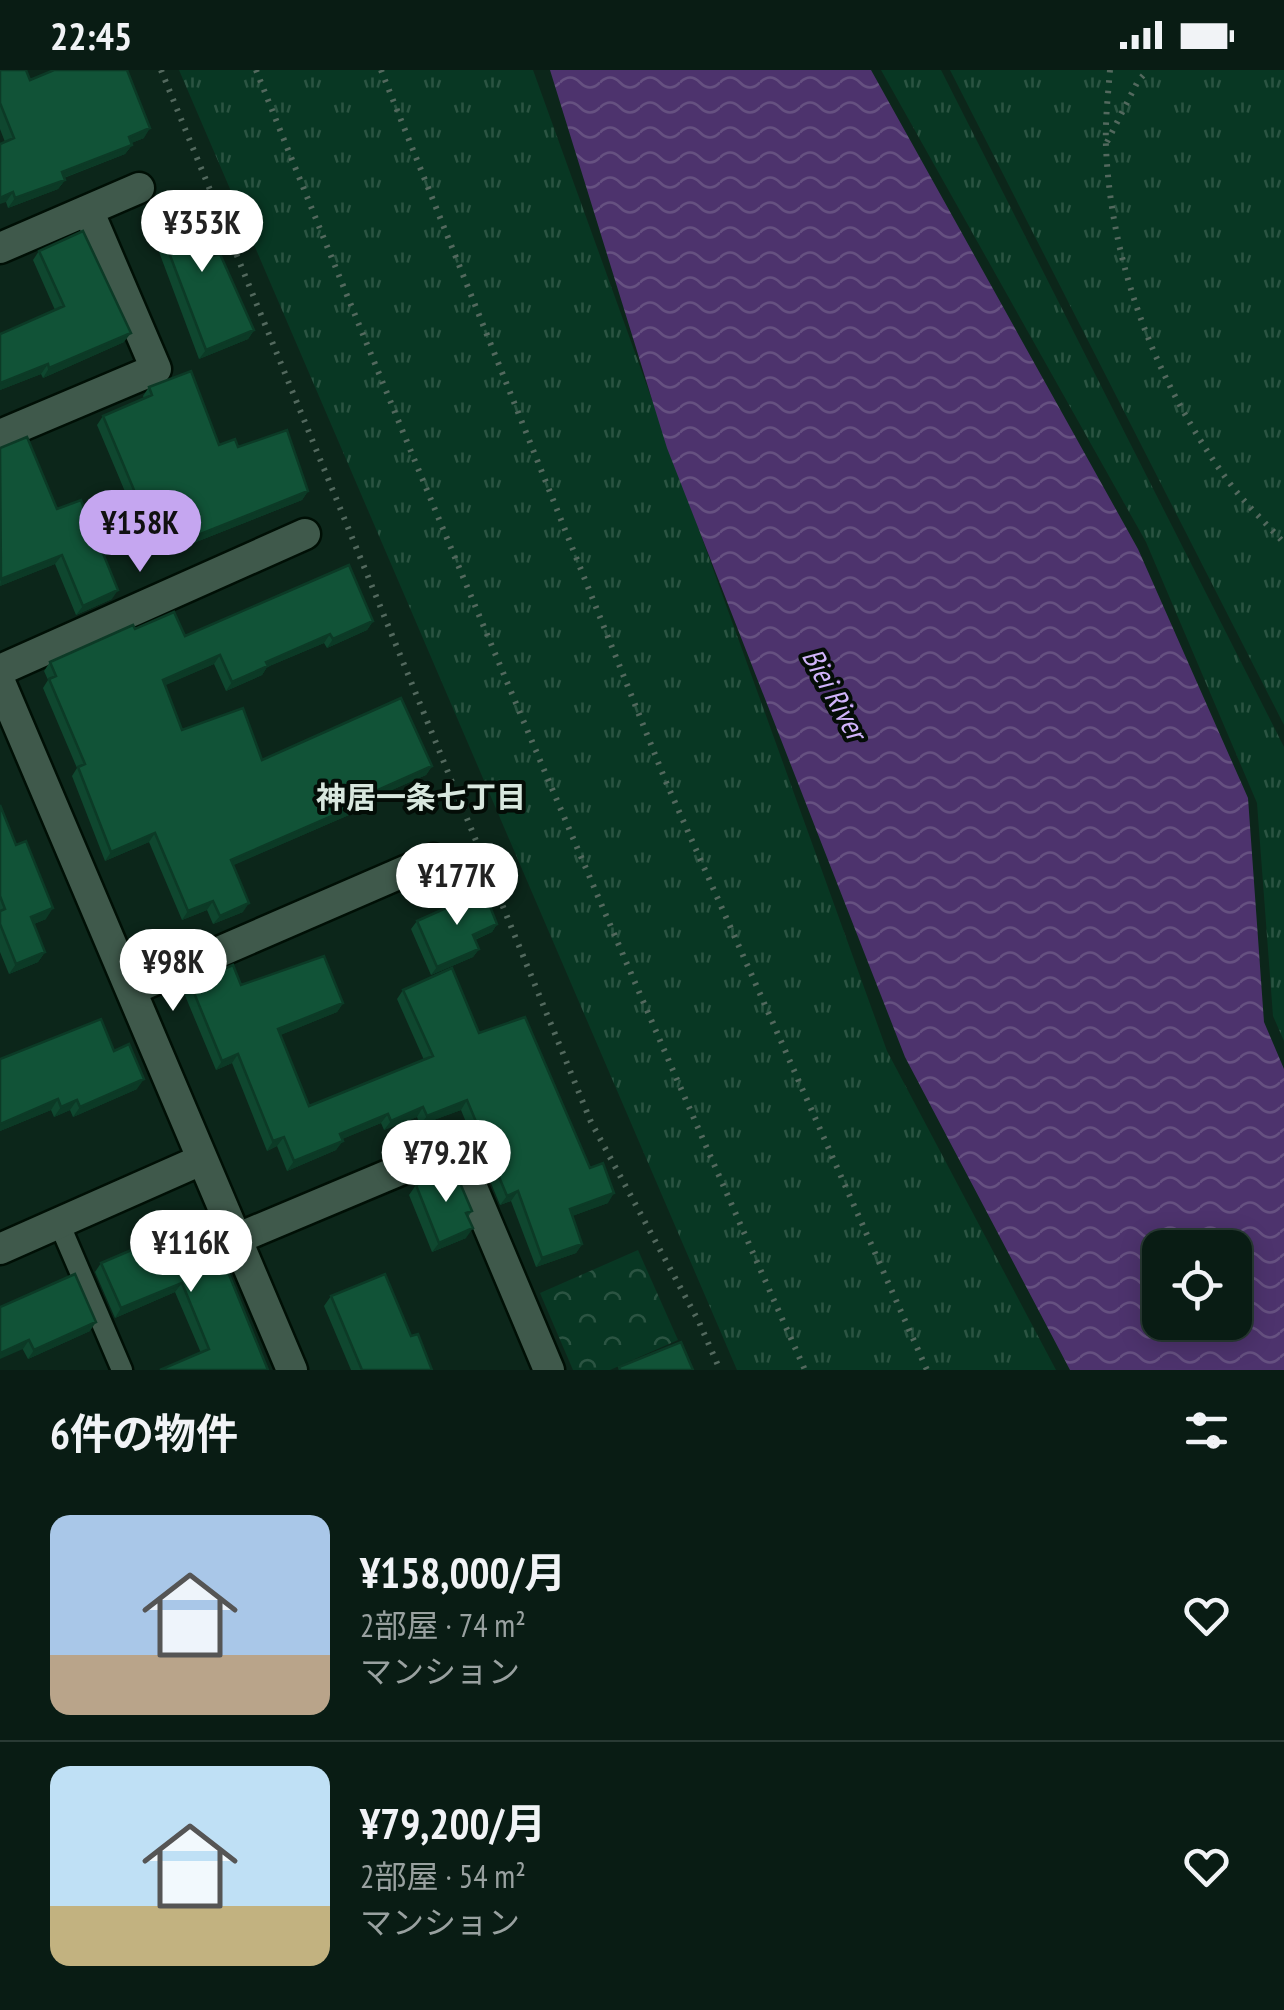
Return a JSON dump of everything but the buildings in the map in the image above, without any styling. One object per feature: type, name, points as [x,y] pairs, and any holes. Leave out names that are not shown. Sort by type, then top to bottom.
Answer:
[{"type":"street","points":[[0,248],[138,188]]},
{"type":"street","points":[[0,435],[156,368],[88,210]]},
{"type":"street","points":[[0,670],[305,534]]},
{"type":"street","points":[[0,682],[292,1370]]},
{"type":"street","points":[[131,990],[432,859]]},
{"type":"street","points":[[236,1239],[454,1147],[549,1370]]},
{"type":"street","points":[[0,1249],[201,1160]]},
{"type":"lane","points":[[59,1223],[122,1370]]},
{"type":"path","points":[[161,70],[592,1122],[699,1322],[720,1370]]},
{"type":"path","points":[[256,70],[518,713],[650,1023],[805,1370]]},
{"type":"path","points":[[382,70],[666,782],[927,1370]]},
{"type":"path","points":[[1110,70],[1106,146],[1116,233],[1142,324],[1173,394],[1224,476],[1284,543]]},
{"type":"path","points":[[1106,146],[1138,80],[1148,70]]},
{"type":"green space","points":[[179,70],[533,70],[887,1051],[1056,1370],[737,1370]]},
{"type":"green space","points":[[881,70],[941,70],[1284,747],[1284,1041],[1273,1016],[1257,803],[1146,542]]},
{"type":"green space","points":[[950,70],[1284,70],[1284,725]]},
{"type":"green space","points":[[638,1250],[678,1340],[610,1370],[573,1370],[540,1293]]},
{"type":"water","name":"Biei River","points":[[550,70],[871,70],[1138,549],[1248,798],[1264,1022],[1284,1069],[1284,1370],[1070,1370],[905,1057],[667,448]]},
{"type":"district","name":"神居一条七丁目","points":[[421,798]]}]
